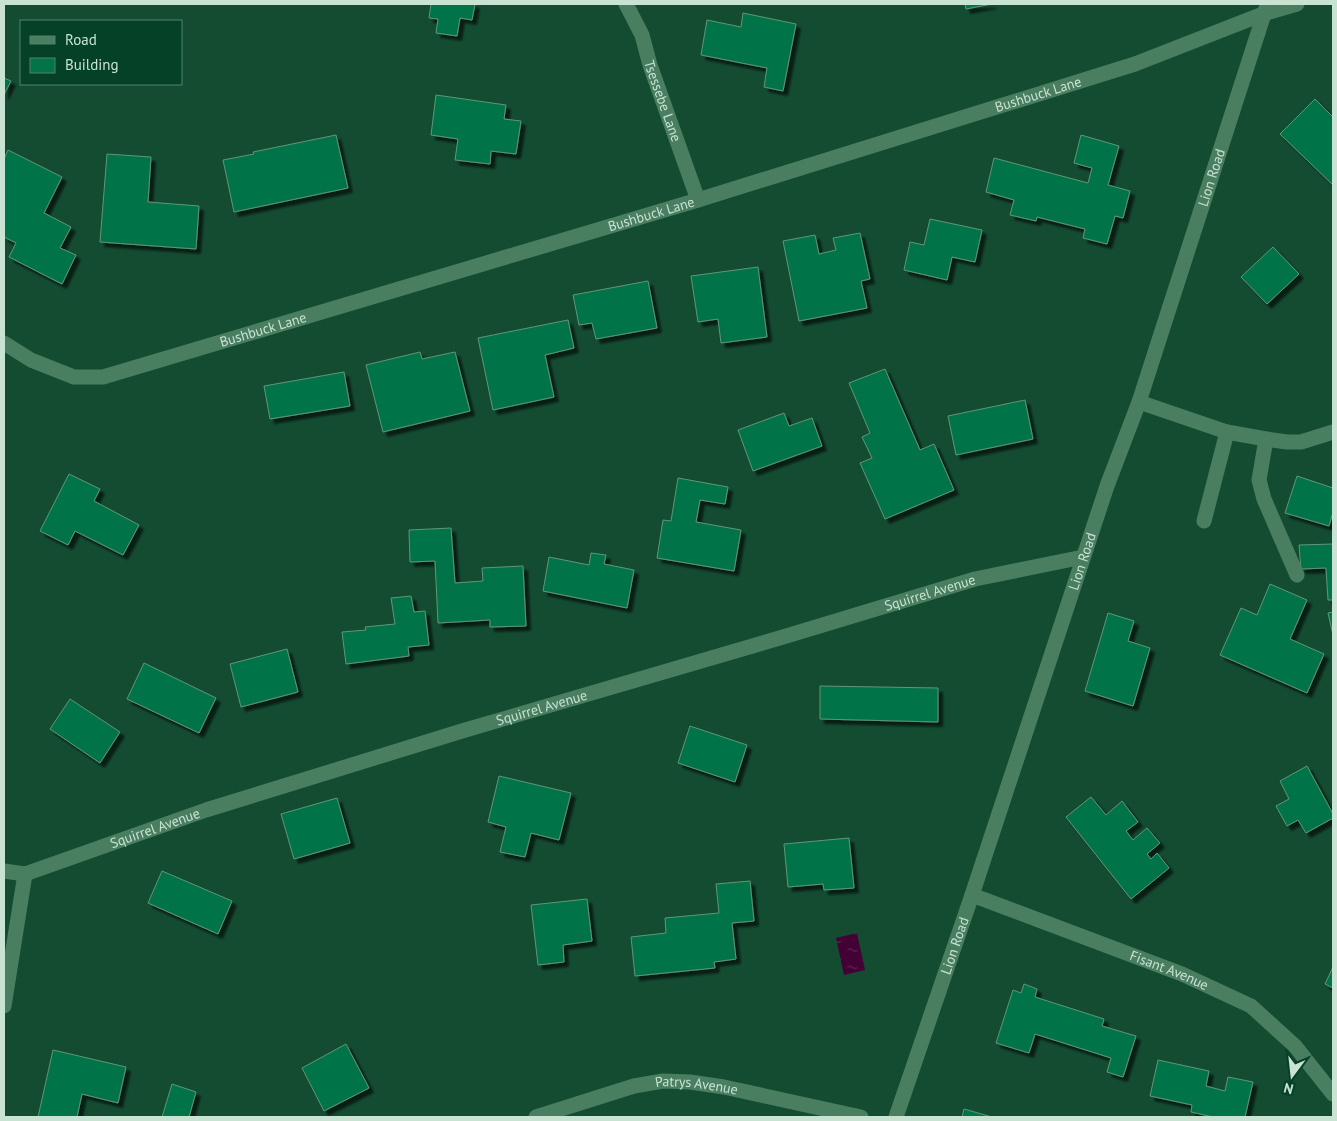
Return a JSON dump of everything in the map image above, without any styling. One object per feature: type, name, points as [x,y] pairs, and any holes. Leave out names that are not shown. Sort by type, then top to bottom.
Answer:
[{"type":"street","name":"Tsessebe Lane","points":[[626,4],[642,35],[650,65],[698,200]]},
{"type":"street","name":"Bushbuck Lane","points":[[4,343],[31,360],[74,377],[103,377],[698,200],[1135,64],[1265,9],[1297,4]]},
{"type":"street","name":"Lion Road","points":[[896,1117],[972,895],[1107,486],[1139,402],[1265,9]]},
{"type":"street","points":[[1139,402],[1227,432],[1266,440],[1302,442],[1333,432]]},
{"type":"street","points":[[1204,521],[1227,432]]},
{"type":"street","points":[[1266,440],[1259,480],[1264,499],[1297,575]]},
{"type":"street","name":"Squirrel Avenue","points":[[4,872],[25,874],[206,810],[462,731],[975,580],[1083,557]]},
{"type":"street","points":[[4,1006],[25,874]]},
{"type":"street","name":"Fisant Avenue","points":[[972,895],[1182,974],[1251,1006],[1295,1046],[1333,1094]]},
{"type":"street","name":"Patrys Avenue","points":[[536,1117],[634,1086],[662,1081],[690,1082],[724,1087],[861,1117]]},
{"type":"water","points":[[857,933],[865,970],[844,975],[836,938]]},
{"type":"building","points":[[431,4],[475,4],[472,20],[460,18],[457,36],[436,33],[438,19],[429,18]]},
{"type":"building","points":[[965,4],[992,4],[966,9]]},
{"type":"building","points":[[743,13],[796,24],[783,91],[764,87],[767,68],[701,55],[707,20],[741,27]]},
{"type":"building","points":[[4,78],[11,81],[4,95]]},
{"type":"building","points":[[436,95],[506,105],[504,119],[521,121],[516,154],[491,151],[490,164],[455,160],[458,139],[431,135]]},
{"type":"building","points":[[1315,99],[1333,117],[1333,185],[1280,134]]},
{"type":"building","points":[[336,135],[348,188],[234,212],[223,160]]},
{"type":"building","points":[[1081,135],[1119,146],[1108,185],[1130,191],[1123,218],[1115,216],[1107,244],[1083,238],[1085,229],[1037,217],[1036,221],[1010,215],[1014,200],[986,192],[994,158],[1088,183],[1092,168],[1074,163]]},
{"type":"building","points":[[8,150],[62,177],[44,213],[71,227],[60,248],[76,255],[62,284],[9,257],[16,243],[4,237],[4,159]]},
{"type":"building","points":[[107,154],[151,157],[148,202],[199,206],[196,249],[100,242]]},
{"type":"building","points":[[930,219],[982,230],[975,262],[952,257],[947,280],[904,270],[910,242],[924,245]]},
{"type":"building","points":[[860,233],[870,279],[861,281],[867,308],[799,321],[783,241],[815,235],[819,254],[836,250],[833,238]]},
{"type":"building","points":[[1273,247],[1299,274],[1267,304],[1241,277]]},
{"type":"building","points":[[758,267],[767,337],[721,343],[718,319],[698,322],[691,276]]},
{"type":"building","points":[[648,281],[657,328],[596,339],[592,323],[579,325],[573,295]]},
{"type":"building","points":[[568,320],[574,348],[545,355],[554,397],[493,410],[478,338]]},
{"type":"building","points":[[420,352],[422,359],[455,352],[470,411],[383,432],[366,365]]},
{"type":"building","points":[[885,369],[920,450],[934,444],[954,490],[885,519],[860,463],[872,458],[862,437],[870,433],[849,383]]},
{"type":"building","points":[[344,372],[350,406],[270,419],[264,386]]},
{"type":"building","points":[[1025,400],[1033,439],[956,455],[948,416]]},
{"type":"building","points":[[784,413],[789,426],[812,418],[822,446],[753,471],[738,430]]},
{"type":"building","points":[[69,474],[100,489],[94,501],[139,525],[123,555],[75,531],[68,545],[40,531]]},
{"type":"building","points":[[1297,476],[1333,488],[1333,512],[1329,526],[1285,513]]},
{"type":"building","points":[[678,478],[728,487],[725,504],[700,500],[696,522],[741,530],[734,571],[657,558],[663,520],[671,521]]},
{"type":"building","points":[[451,528],[455,583],[483,581],[482,568],[523,566],[526,626],[490,627],[490,620],[438,623],[435,561],[410,562],[409,530]]},
{"type":"building","points":[[1333,544],[1333,600],[1328,600],[1326,568],[1301,569],[1299,545]]},
{"type":"building","points":[[591,553],[606,555],[604,564],[634,570],[627,608],[543,591],[549,557],[589,565]]},
{"type":"building","points":[[1270,584],[1307,600],[1290,639],[1324,654],[1307,693],[1220,655],[1241,608],[1257,615]]},
{"type":"building","points":[[411,596],[414,612],[425,611],[429,645],[408,647],[409,656],[346,664],[342,632],[366,630],[365,627],[395,624],[391,598]]},
{"type":"building","points":[[1333,612],[1333,635],[1328,613]]},
{"type":"building","points":[[1108,613],[1134,621],[1128,641],[1150,648],[1133,706],[1085,691]]},
{"type":"building","points":[[287,649],[298,692],[241,707],[230,664]]},
{"type":"building","points":[[144,663],[216,698],[199,733],[127,699]]},
{"type":"building","points":[[820,686],[938,688],[938,722],[820,719]]},
{"type":"building","points":[[70,699],[120,732],[100,763],[50,729]]},
{"type":"building","points":[[690,726],[747,745],[735,782],[678,763]]},
{"type":"building","points":[[1307,766],[1333,814],[1333,818],[1306,833],[1298,820],[1287,826],[1276,806],[1289,799],[1280,781]]},
{"type":"building","points":[[499,776],[571,793],[559,840],[531,833],[525,857],[500,852],[506,827],[488,822]]},
{"type":"building","points":[[1091,797],[1106,815],[1122,801],[1138,822],[1126,831],[1133,840],[1147,828],[1160,843],[1147,854],[1151,859],[1157,853],[1169,868],[1131,899],[1066,817]]},
{"type":"building","points":[[337,798],[350,843],[294,859],[281,814]]},
{"type":"building","points":[[849,838],[854,888],[824,890],[823,884],[788,887],[784,844]]},
{"type":"building","points":[[162,871],[232,901],[218,934],[148,903]]},
{"type":"building","points":[[750,881],[754,921],[732,923],[736,959],[714,962],[715,968],[635,976],[631,937],[666,933],[665,918],[719,913],[716,884]]},
{"type":"building","points":[[587,899],[592,941],[563,945],[564,962],[538,965],[531,905]]},
{"type":"building","points":[[1333,967],[1333,988],[1325,984]]},
{"type":"building","points":[[1024,984],[1037,989],[1035,997],[1104,1019],[1102,1026],[1136,1036],[1123,1077],[1107,1072],[1111,1058],[1035,1034],[1029,1053],[996,1043],[1013,990],[1021,993]]},
{"type":"building","points":[[346,1044],[369,1088],[324,1111],[302,1068]]},
{"type":"building","points":[[53,1050],[126,1067],[118,1103],[82,1094],[77,1117],[38,1117]]},
{"type":"building","points":[[1158,1060],[1209,1071],[1206,1086],[1225,1091],[1228,1077],[1253,1082],[1245,1117],[1213,1117],[1191,1112],[1192,1105],[1150,1096]]},
{"type":"building","points":[[172,1084],[196,1092],[189,1117],[162,1117]]},
{"type":"building","points":[[964,1109],[992,1117],[962,1117]]}]
